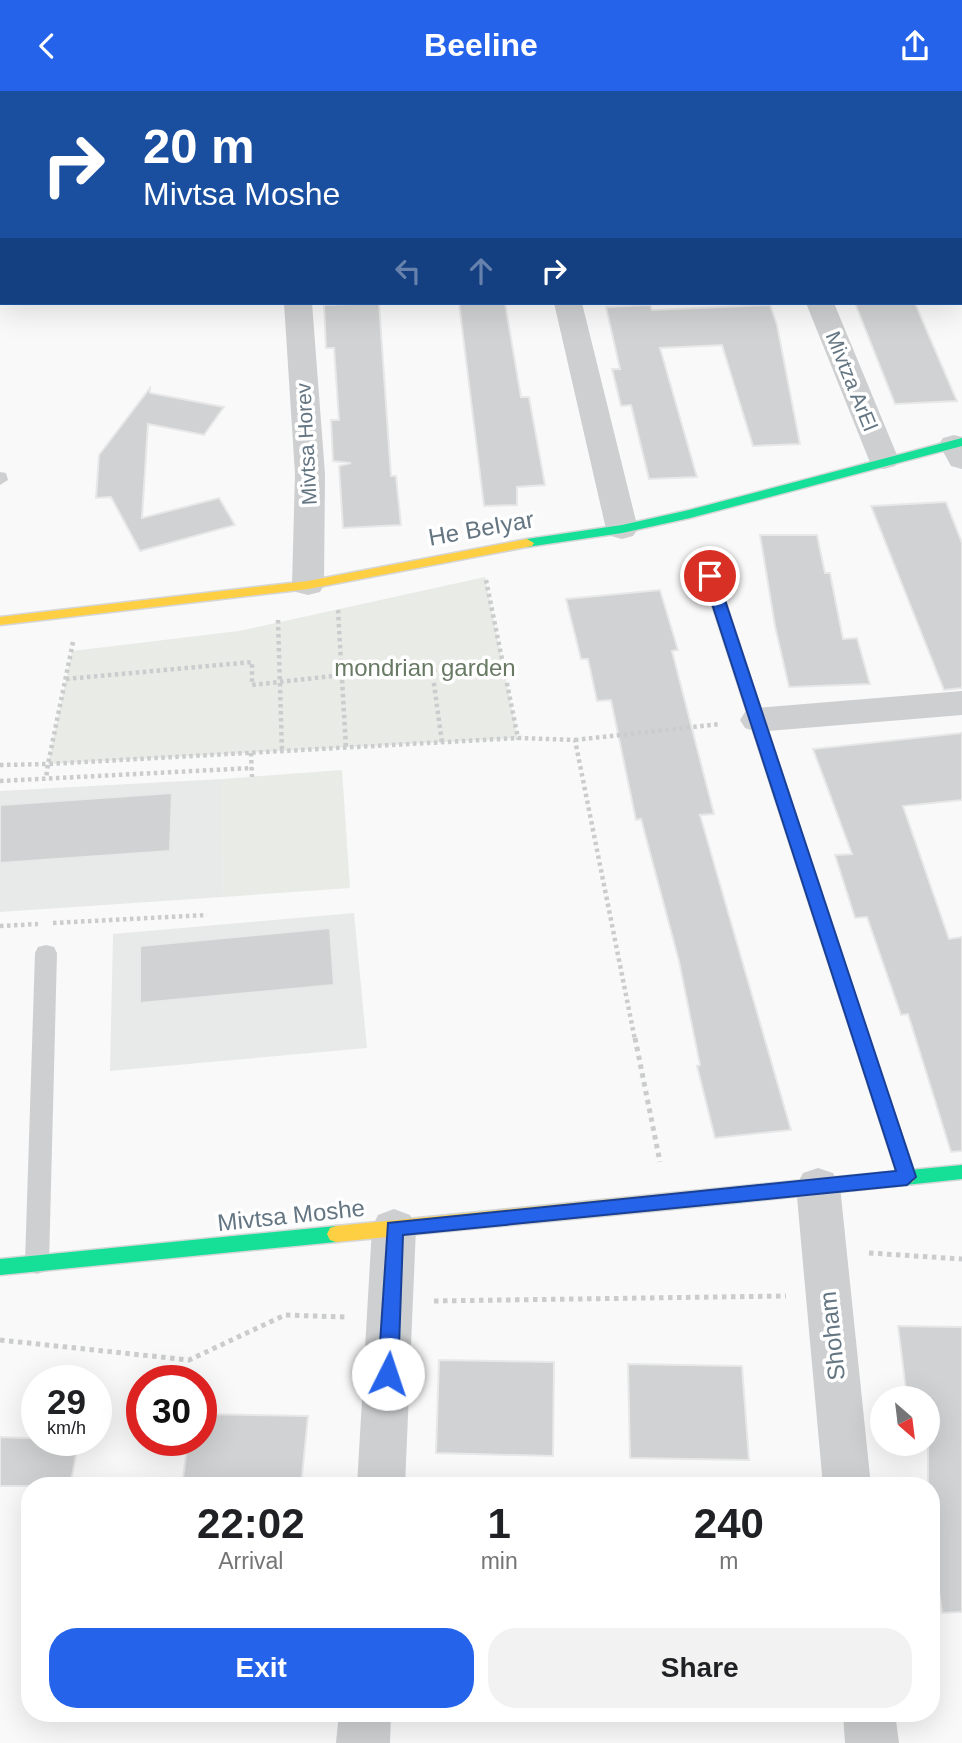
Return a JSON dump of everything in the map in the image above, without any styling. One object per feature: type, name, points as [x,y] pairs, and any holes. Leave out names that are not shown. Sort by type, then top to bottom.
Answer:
[{"type":"street","name":"Mivtsa Horev","points":[[298,305],[321,582]]},
{"type":"street","points":[[568,305],[622,529]]},
{"type":"street","name":"Mivtza ArEl","points":[[821,305],[884,460]]},
{"type":"street","name":"He BeIyar","points":[[0,621],[79,614],[277,589],[484,549],[622,529],[690,515],[884,460],[959,448]]},
{"type":"street","points":[[702,552],[907,1177]]},
{"type":"street","points":[[757,720],[962,703]]},
{"type":"street","name":"Mivtsa Moshe","points":[[0,1267],[962,1172]]},
{"type":"street","name":"Shoham","points":[[818,1186],[846,1477]]},
{"type":"street","points":[[382,1477],[394,1228]]},
{"type":"street","points":[[363,1743],[364,1722]]},
{"type":"street","points":[[870,1722],[872,1743]]},
{"type":"lane","points":[[37,1263],[46,953]]},
{"type":"path","points":[[484,549],[485,577],[518,738]]},
{"type":"path","points":[[321,582],[342,675],[346,748]]},
{"type":"path","points":[[277,589],[282,752]]},
{"type":"path","points":[[46,779],[79,614]]},
{"type":"path","points":[[66,679],[252,662],[252,685],[342,675],[503,666]]},
{"type":"path","points":[[432,669],[442,743]]},
{"type":"path","points":[[0,765],[518,738],[575,740],[757,720]]},
{"type":"path","points":[[575,740],[668,1201]]},
{"type":"path","points":[[251,753],[252,777]]},
{"type":"path","points":[[0,782],[252,768]]},
{"type":"path","points":[[0,926],[207,915]]},
{"type":"path","points":[[824,1250],[962,1259]]},
{"type":"path","points":[[0,1340],[189,1360],[285,1315],[828,1296]]},
{"type":"shaded area","points":[[222,779],[223,897],[0,912],[0,791]]},
{"type":"shaded area","points":[[354,913],[367,1048],[110,1071],[113,934]]},
{"type":"green space","name":"mondrian garden","points":[[485,577],[518,738],[48,764],[72,651],[239,631]]},
{"type":"green space","points":[[342,770],[350,888],[223,897],[222,779]]},
{"type":"building","points":[[324,305],[379,305],[391,476],[396,476],[401,525],[343,528],[339,466],[351,463],[333,461],[331,420],[339,420],[334,348],[326,348]]},
{"type":"building","points":[[459,305],[505,305],[521,397],[529,397],[545,485],[517,487],[517,505],[484,506]]},
{"type":"building","points":[[650,305],[652,310],[770,305],[777,325],[800,444],[753,446],[722,345],[660,348],[697,477],[649,479],[631,405],[621,406],[612,369],[620,369],[606,307]]},
{"type":"building","points":[[856,305],[916,305],[957,401],[895,404]]},
{"type":"building","points":[[150,388],[150,393],[224,407],[204,435],[148,424],[142,518],[219,498],[235,525],[140,551],[111,497],[96,498],[99,455]]},
{"type":"building","points":[[946,502],[962,543],[962,688],[944,690],[871,506]]},
{"type":"building","points":[[760,535],[817,535],[825,573],[830,573],[843,639],[857,638],[870,684],[789,687],[775,626]]},
{"type":"building","points":[[660,590],[678,650],[672,651],[714,814],[700,815],[791,1130],[715,1138],[697,1066],[700,1065],[679,961],[641,819],[636,820],[611,700],[597,701],[588,659],[581,659],[566,599]]},
{"type":"building","points":[[962,733],[962,800],[903,806],[949,939],[962,937],[962,1151],[951,1152],[908,1014],[901,1015],[867,917],[855,918],[835,855],[852,854],[813,749]]},
{"type":"building","points":[[172,793],[170,851],[0,863],[0,805]]},
{"type":"building","points":[[330,928],[334,985],[140,1003],[140,946]]},
{"type":"building","points":[[898,1326],[962,1327],[962,1612],[942,1613],[940,1477],[928,1477],[928,1456],[940,1456],[940,1386],[906,1386]]},
{"type":"building","points":[[439,1360],[554,1362],[553,1456],[436,1453]]},
{"type":"building","points":[[628,1364],[742,1366],[749,1460],[630,1458]]},
{"type":"building","points":[[217,1414],[308,1416],[302,1477],[183,1477],[186,1456],[217,1456]]},
{"type":"building","points":[[0,1437],[21,1438],[21,1456],[76,1456],[72,1477],[21,1477],[21,1486],[0,1486]]},
{"type":"traffic: fast","points":[[527,543],[622,529],[690,514],[962,442]]},
{"type":"traffic: fast","points":[[702,552],[877,1087]]},
{"type":"traffic: fast","points":[[734,1195],[962,1172]]},
{"type":"traffic: fast","points":[[0,1267],[336,1234]]},
{"type":"traffic: slow","points":[[0,621],[308,585],[527,543]]},
{"type":"traffic: slow","points":[[877,1087],[907,1177]]},
{"type":"traffic: slow","points":[[336,1234],[734,1195]]},
{"type":"route","points":[[388,1374],[394,1228],[907,1177],[710,576]]}]
